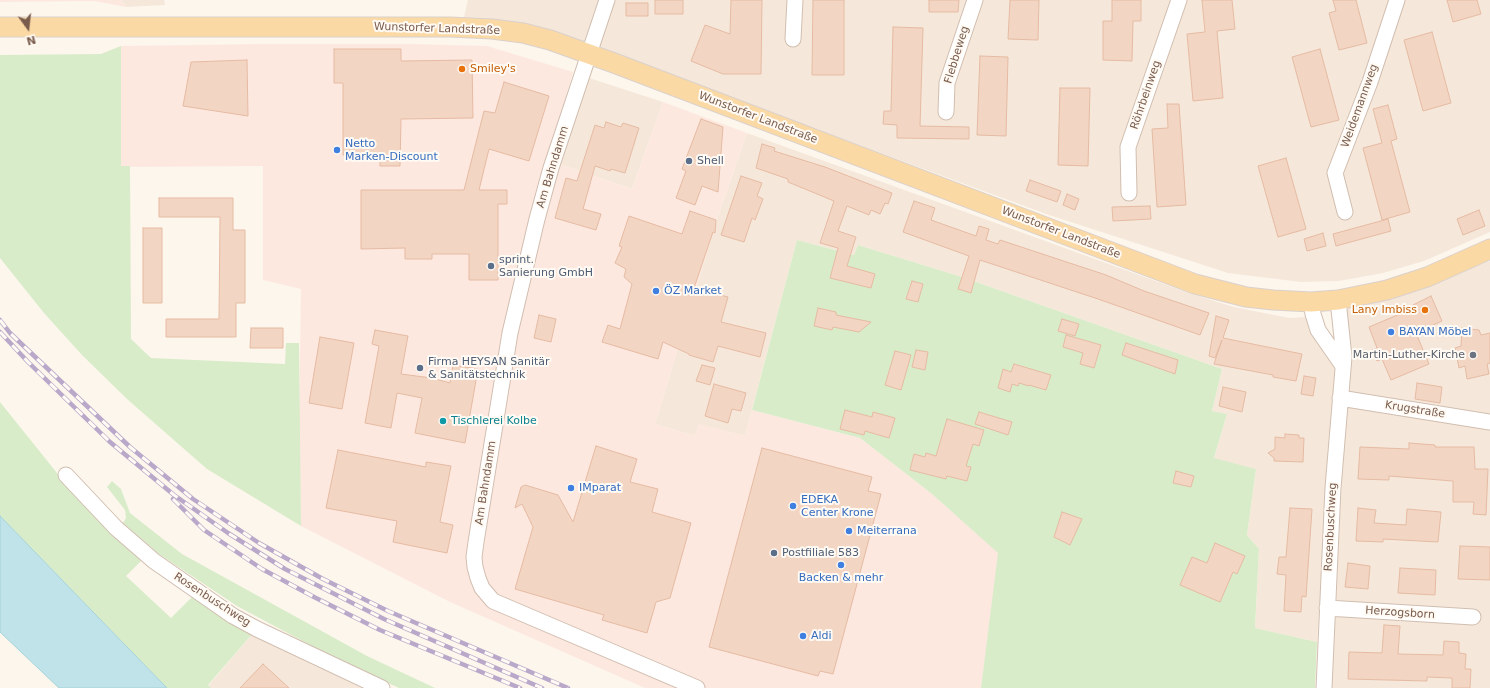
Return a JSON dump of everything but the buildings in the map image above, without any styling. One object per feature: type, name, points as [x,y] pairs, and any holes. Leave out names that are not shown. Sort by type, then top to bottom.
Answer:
[{"type":"main road","name":"Wunstorfer Landstraße","points":[[0,27],[370,26],[492,29],[523,33],[550,40],[589,54],[1195,284],[1246,297],[1311,302],[1338,300],[1387,290],[1427,277],[1490,249]]},
{"type":"street","name":"Am Bahndamm","points":[[607,0],[551,168],[510,333],[476,542],[474,557],[475,567],[482,588],[493,601],[697,688]]},
{"type":"street","points":[[793,39],[795,0]]},
{"type":"street","name":"Flebbeweg","points":[[946,112],[947,82],[975,0]]},
{"type":"street","name":"Röhrbeinweg","points":[[1129,193],[1128,147],[1179,0]]},
{"type":"street","name":"Weidemannweg","points":[[1345,212],[1335,173],[1370,82],[1397,0]]},
{"type":"street","name":"Rosenbuschweg","points":[[1324,688],[1333,488],[1344,357],[1338,300]]},
{"type":"street","points":[[1311,302],[1318,330],[1343,366]]},
{"type":"street","name":"Krugstraße","points":[[1340,398],[1490,422]]},
{"type":"street","name":"Rosenbuschweg","points":[[66,475],[116,528],[154,561],[234,616],[257,629],[382,688]]},
{"type":"street","name":"Herzogsborn","points":[[1327,608],[1473,617]]},
{"type":"shaded area","points":[[0,0],[121,0],[126,7],[94,1],[0,2]]},
{"type":"shaded area","points":[[121,0],[164,0],[165,5],[126,7]]},
{"type":"shaded area","points":[[468,0],[1490,0],[1490,232],[1424,261],[1383,273],[1339,281],[1301,282],[1228,273],[1046,214],[552,32],[463,21]]},
{"type":"shaded area","points":[[410,44],[487,46],[573,72],[540,189],[553,162],[632,189],[663,102],[747,133],[717,219],[655,424],[695,436],[699,424],[745,436],[752,410],[860,438],[932,494],[999,553],[981,688],[645,688],[450,602],[301,526],[299,419],[301,289],[263,280],[263,166],[121,167],[121,46]]},
{"type":"shaded area","points":[[583,76],[663,102],[632,189],[553,162]]},
{"type":"shaded area","points":[[747,133],[1189,293],[1234,307],[1289,318],[1307,317],[1335,369],[1317,642],[1255,628],[1259,549],[1247,535],[1256,469],[1214,459],[1227,414],[1212,411],[1222,369],[962,277],[858,245],[854,255],[797,240],[745,436],[699,425],[695,436],[655,424],[717,219]]},
{"type":"shaded area","points":[[1490,261],[1490,688],[1332,688],[1345,413],[1343,309],[1409,292]]},
{"type":"shaded area","points":[[253,633],[382,688],[211,688],[208,686]]},
{"type":"green space","points":[[121,46],[121,166],[130,166],[131,339],[151,358],[285,364],[286,343],[299,343],[301,526],[207,469],[127,399],[82,355],[44,313],[0,258],[0,55],[101,54]]},
{"type":"green space","points":[[797,240],[854,255],[858,245],[962,277],[1222,369],[1212,411],[1227,414],[1214,458],[1256,469],[1247,535],[1259,549],[1255,628],[1317,642],[1315,688],[981,688],[998,553],[932,494],[860,438],[752,410]]},
{"type":"green space","points":[[0,402],[65,483],[143,559],[126,576],[171,618],[193,596],[253,633],[208,685],[211,688],[167,688],[0,516]]},
{"type":"green space","points":[[112,481],[121,489],[130,513],[182,554],[367,656],[435,688],[399,688],[342,662],[237,606],[159,554],[123,523],[126,518],[125,510],[107,487]]},
{"type":"water","points":[[0,516],[167,688],[59,688],[0,632]]},
{"type":"railway","points":[[0,320],[10,333],[130,447],[193,499],[259,543],[323,579],[388,611],[568,688]]},
{"type":"railway","points":[[0,332],[28,362],[110,442],[174,495],[228,533],[285,569],[384,619],[542,688]]},
{"type":"railway","points":[[173,499],[204,530],[262,569],[380,630],[520,688]]},
{"type":"place","name":"Smiley's","points":[[462,69]]},
{"type":"place","name":"Netto Marken-Discount","points":[[337,150]]},
{"type":"place","name":"Shell","points":[[689,161]]},
{"type":"place","name":"sprint. Sanierung GmbH","points":[[491,266]]},
{"type":"place","name":"ÖZ Market","points":[[656,291]]},
{"type":"place","name":"Lany Imbiss","points":[[1425,310]]},
{"type":"place","name":"BAYAN Möbel","points":[[1391,332]]},
{"type":"place","name":"Martin-Luther-Kirche","points":[[1473,355]]},
{"type":"place","name":"Firma HEYSAN Sanitär & Sanitätstechnik","points":[[420,368]]},
{"type":"place","name":"Tischlerei Kolbe","points":[[443,421]]},
{"type":"place","name":"IMparat","points":[[571,488]]},
{"type":"place","name":"EDEKA Center Krone","points":[[793,506]]},
{"type":"place","name":"Meiterrana","points":[[849,531]]},
{"type":"place","name":"Postfiliale 583","points":[[774,553]]},
{"type":"place","name":"Backen & mehr","points":[[841,565]]},
{"type":"place","name":"Aldi","points":[[803,636]]}]
